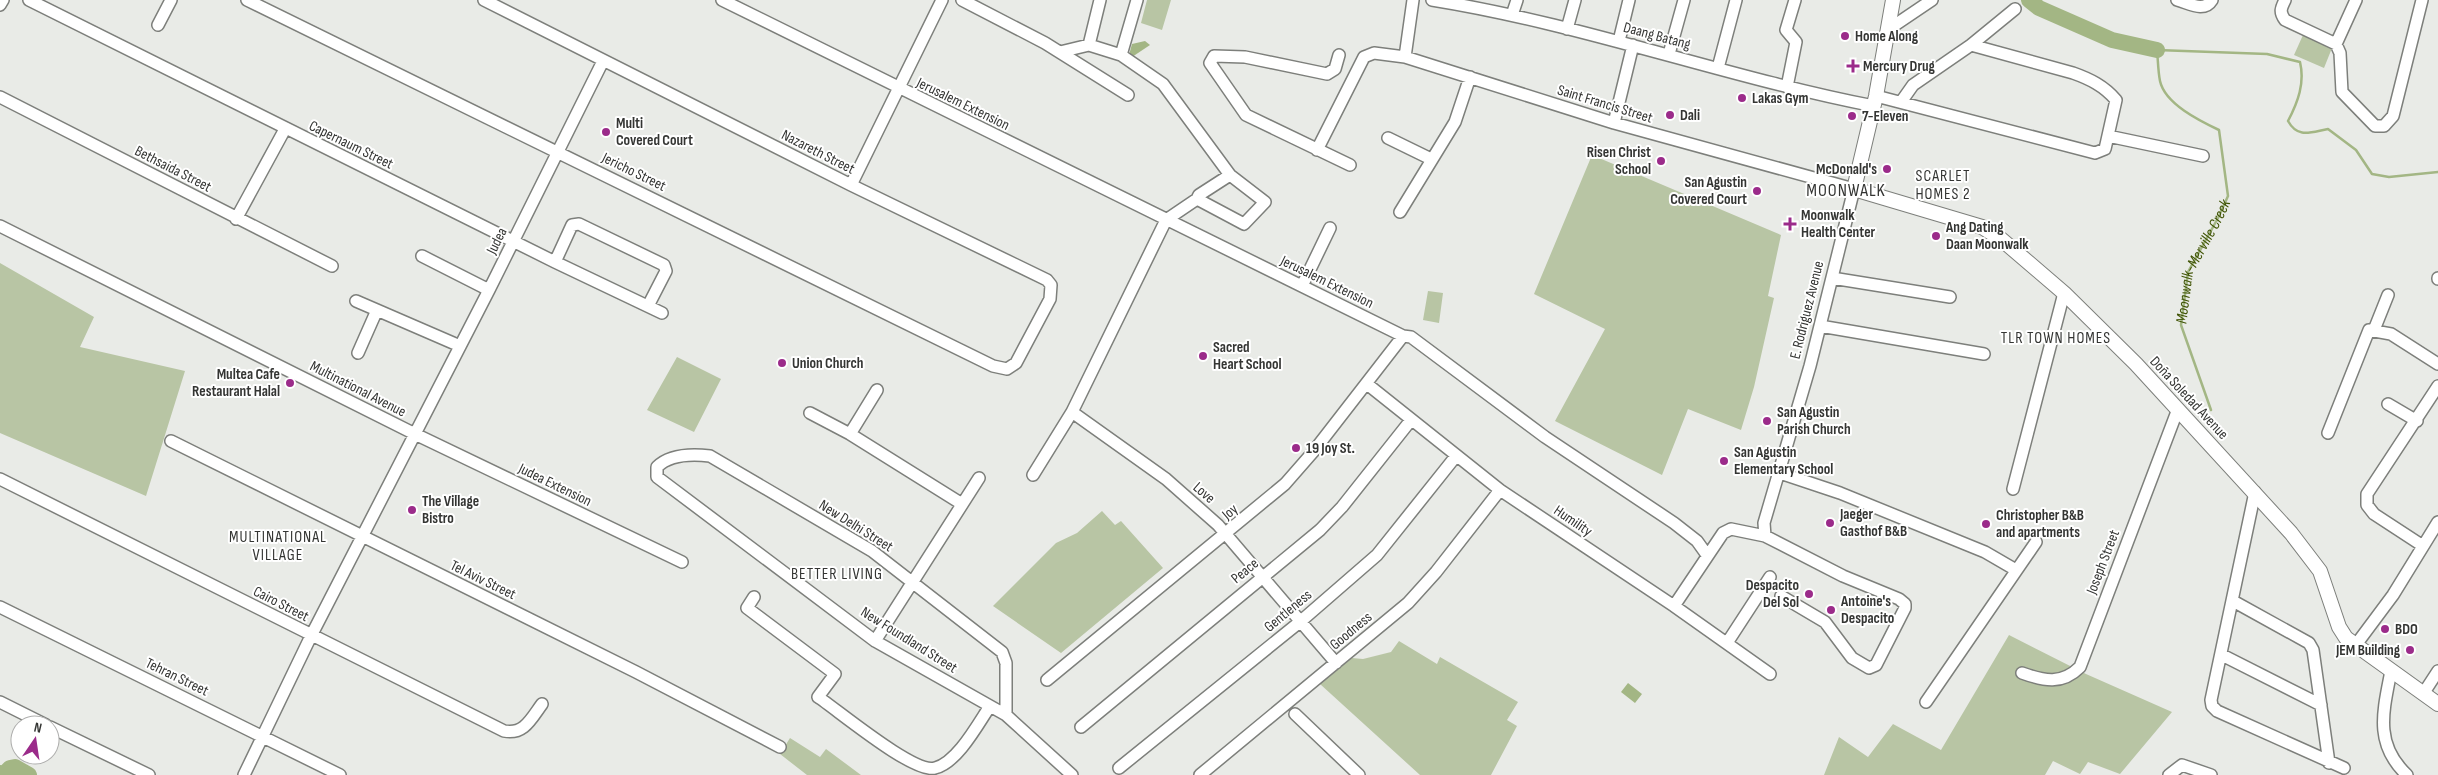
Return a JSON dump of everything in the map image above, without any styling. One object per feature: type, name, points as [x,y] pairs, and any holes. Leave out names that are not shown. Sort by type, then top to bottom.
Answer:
[{"type":"main road","name":"E. Rodriguez Avenue","points":[[1854,189],[1875,101],[1893,0]]},
{"type":"main road","name":"Doña Soledad Avenue","points":[[1854,189],[1982,227],[2001,239],[2064,293],[2107,333],[2178,409],[2254,499],[2312,558],[2324,583],[2339,627],[2355,646],[2438,704]]},
{"type":"street","points":[[0,5],[3,0]]},
{"type":"street","name":"Capernaum Street","points":[[29,0],[285,129],[554,262],[662,313]]},
{"type":"street","points":[[158,25],[171,0]]},
{"type":"street","name":"Jericho Street","points":[[248,0],[993,366],[1007,369]]},
{"type":"street","name":"Nazareth Street","points":[[484,0],[851,185],[1047,280],[1050,285],[1050,299],[1016,363],[1007,369]]},
{"type":"street","name":"Jerusalem Extension","points":[[722,0],[1166,220],[1403,336],[1414,339],[1545,437],[1674,523],[1697,541],[1707,555]]},
{"type":"street","points":[[851,185],[942,0]]},
{"type":"street","points":[[962,0],[1060,52],[1128,95]]},
{"type":"street","points":[[1089,45],[1100,0]]},
{"type":"street","points":[[1121,55],[1137,0]]},
{"type":"street","points":[[1405,57],[1413,0]]},
{"type":"street","name":"Daang Batang","points":[[1432,0],[1471,3],[1669,54],[1787,87],[1875,101],[1901,102],[2096,153],[2105,149],[2108,136]]},
{"type":"street","points":[[1512,14],[1516,0]]},
{"type":"street","points":[[1567,29],[1574,0]]},
{"type":"street","points":[[1618,41],[1629,0]]},
{"type":"street","points":[[1669,54],[1684,0]]},
{"type":"street","points":[[1718,68],[1736,0]]},
{"type":"street","points":[[1787,87],[1796,42],[1786,30],[1795,0]]},
{"type":"street","points":[[1889,29],[1932,0]]},
{"type":"street","points":[[2177,0],[2209,3]]},
{"type":"street","points":[[2285,0],[2280,8],[2281,15],[2285,20],[2336,44],[2340,52],[2342,92],[2375,126],[2384,126],[2392,116],[2422,0]]},
{"type":"street","points":[[2336,44],[2356,0]]},
{"type":"street","points":[[1901,102],[1913,85],[1971,45],[2014,9]]},
{"type":"street","points":[[1060,52],[1089,45],[1121,55],[1162,84],[1230,175],[1265,202],[1246,224],[1239,223],[1197,199]]},
{"type":"street","points":[[1614,123],[1633,45]]},
{"type":"street","points":[[1971,45],[2073,73],[2088,78],[2104,88],[2116,100],[2108,136],[2203,156]]},
{"type":"street","name":"Saint Francis Street","points":[[1317,150],[1366,54],[1405,57],[1614,123],[1854,189]]},
{"type":"street","points":[[1339,55],[1334,69],[1326,74],[1245,57],[1216,56],[1210,60],[1211,66],[1246,116],[1350,165]]},
{"type":"street","name":"Judea","points":[[416,434],[514,242],[603,61]]},
{"type":"street","points":[[1400,212],[1455,122],[1470,77]]},
{"type":"street","name":"Bethsaida Street","points":[[0,98],[332,266]]},
{"type":"street","points":[[236,218],[285,129]]},
{"type":"street","points":[[1388,138],[1431,159]]},
{"type":"street","points":[[1033,475],[1072,412],[1166,220],[1197,199],[1199,194],[1230,175]]},
{"type":"street","name":"E. Rodriguez Avenue","points":[[1765,536],[1764,523],[1780,473],[1820,326],[1854,189]]},
{"type":"street","points":[[554,262],[572,225],[579,224],[588,228],[666,267],[648,306]]},
{"type":"street","name":"Multinational Avenue","points":[[0,226],[416,434],[311,636],[244,775]]},
{"type":"street","points":[[1302,286],[1330,228]]},
{"type":"street","points":[[422,256],[489,290]]},
{"type":"street","points":[[1832,278],[1950,297]]},
{"type":"street","points":[[2013,490],[2064,293]]},
{"type":"street","points":[[2328,432],[2388,294]]},
{"type":"street","points":[[356,301],[460,346]]},
{"type":"street","points":[[358,353],[376,310]]},
{"type":"street","points":[[1820,326],[1984,354]]},
{"type":"street","points":[[2372,330],[2392,334],[2438,364]]},
{"type":"street","name":"Joy","points":[[1047,680],[1227,534],[1285,484],[1367,384],[1403,336]]},
{"type":"street","name":"Humility","points":[[1367,384],[1500,490],[1674,606],[1770,674]]},
{"type":"street","points":[[2422,546],[2374,514],[2367,506],[2367,494],[2417,421],[2438,386]]},
{"type":"street","points":[[850,434],[877,390]]},
{"type":"street","points":[[2388,404],[2417,421]]},
{"type":"street","name":"Joseph Street","points":[[2022,673],[2043,681],[2056,681],[2073,674],[2080,667],[2178,409]]},
{"type":"street","name":"Love","points":[[1072,412],[1166,480],[1227,534],[1336,663]]},
{"type":"street","points":[[810,413],[850,434],[962,504]]},
{"type":"street","name":"Peace","points":[[1081,727],[1332,518],[1411,420]]},
{"type":"street","name":"Judea Extension","points":[[416,434],[682,562]]},
{"type":"street","name":"Tel Aviv Street","points":[[171,441],[636,672],[780,747]]},
{"type":"street","name":"New Delhi Street","points":[[657,477],[658,467],[664,461],[694,454],[710,456],[872,550],[1002,652],[1006,663],[1006,715]]},
{"type":"street","name":"Gentleness","points":[[1119,768],[1300,621],[1382,550],[1456,456]]},
{"type":"street","points":[[1780,473],[1840,493],[1985,552],[2016,570]]},
{"type":"street","name":"New Foundland Street","points":[[657,477],[875,641],[1006,715],[1072,775]]},
{"type":"street","points":[[875,641],[979,478]]},
{"type":"street","name":"Cairo Street","points":[[0,479],[504,731],[513,733],[521,730],[542,704]]},
{"type":"street","name":"Goodness","points":[[1200,775],[1408,603],[1436,572],[1500,490]]},
{"type":"street","points":[[2254,499],[2211,700],[2212,706],[2217,711],[2329,763],[2344,768]]},
{"type":"street","points":[[2355,646],[2393,595],[2438,522]]},
{"type":"street","points":[[1674,606],[1707,555],[1728,529],[1765,536],[1842,576],[1900,599],[1905,604],[1904,612],[1876,665],[1869,668],[1852,658],[1825,622],[1782,596]]},
{"type":"street","points":[[1926,702],[2036,542]]},
{"type":"street","points":[[1728,644],[1770,577]]},
{"type":"street","points":[[754,597],[747,608],[834,674],[818,698],[878,742],[924,768],[935,768],[945,763],[966,743],[990,706]]},
{"type":"street","points":[[2233,601],[2309,642],[2312,650],[2329,763]]},
{"type":"street","name":"Tehran Street","points":[[0,607],[340,775]]},
{"type":"street","points":[[2222,655],[2320,705]]},
{"type":"street","points":[[2391,671],[2383,732],[2386,747],[2393,761],[2407,775]]},
{"type":"street","points":[[2423,694],[2438,671]]},
{"type":"street","points":[[0,702],[26,715]]},
{"type":"street","points":[[1295,714],[1359,775]]},
{"type":"street","points":[[60,732],[149,775]]},
{"type":"street","points":[[2169,775],[2182,765],[2211,775]]},
{"type":"shaded area","points":[[1147,0],[1171,0],[1162,30],[1141,23]]},
{"type":"shaded area","points":[[2303,35],[2332,48],[2324,68],[2294,55]]},
{"type":"shaded area","points":[[1145,41],[1150,45],[1132,57],[1129,55],[1132,44]]},
{"type":"shaded area","points":[[1592,155],[1781,235],[1768,296],[1774,298],[1754,387],[1741,430],[1688,409],[1662,475],[1555,421],[1605,329],[1534,294]]},
{"type":"shaded area","points":[[0,263],[94,317],[80,347],[185,371],[146,496],[0,433]]},
{"type":"shaded area","points":[[1428,291],[1443,293],[1439,323],[1423,320]]},
{"type":"shaded area","points":[[677,357],[721,379],[694,432],[647,410]]},
{"type":"shaded area","points":[[1102,511],[1115,525],[1121,521],[1163,568],[1061,653],[993,606],[1056,543],[1077,533]]},
{"type":"shaded area","points":[[2009,635],[2086,674],[2172,712],[2120,774],[2088,762],[2080,774],[2053,761],[2045,775],[1824,775],[1839,737],[1868,757],[1893,724],[1941,750]]},
{"type":"shaded area","points":[[1399,641],[1437,664],[1440,657],[1518,702],[1507,720],[1517,726],[1491,775],[1420,775],[1320,684],[1352,658],[1363,659],[1391,652]]},
{"type":"shaded area","points":[[1628,683],[1642,694],[1635,703],[1621,692]]},
{"type":"shaded area","points":[[790,738],[820,757],[826,749],[861,775],[807,775],[780,754]]},
{"type":"waterway","name":"Moonwalk-Merville Creek","points":[[2029,0],[2039,8],[2112,40],[2157,50]]},
{"type":"waterway","name":"Moonwalk-Merville Creek","points":[[2211,410],[2181,325],[2188,272],[2228,196],[2219,130],[2184,111],[2169,97],[2160,81],[2157,50],[2267,54],[2300,62],[2302,77],[2300,92],[2288,121],[2292,127],[2305,133],[2328,129],[2356,150],[2372,174],[2389,177],[2438,172]]},
{"type":"waterway","points":[[0,773],[4,774],[10,768],[15,767],[29,775]]},
{"type":"place","name":"Home Along","points":[[1845,36]]},
{"type":"place","name":"Mercury Drug","points":[[1853,66]]},
{"type":"place","name":"Lakas Gym","points":[[1742,98]]},
{"type":"place","name":"Dali","points":[[1670,115]]},
{"type":"place","name":"7-Eleven","points":[[1852,116]]},
{"type":"place","name":"Multi Covered Court","points":[[606,132]]},
{"type":"place","name":"Risen Christ School","points":[[1661,161]]},
{"type":"place","name":"McDonald's","points":[[1887,169]]},
{"type":"place","name":"San Agustin Covered Court","points":[[1757,191]]},
{"type":"place","name":"Moonwalk Health Center","points":[[1790,224]]},
{"type":"place","name":"Ang Dating Daan Moonwalk","points":[[1936,236]]},
{"type":"place","name":"Sacred Heart School","points":[[1203,356]]},
{"type":"place","name":"Union Church","points":[[782,363]]},
{"type":"place","name":"Multea Cafe Restaurant Halal","points":[[290,383]]},
{"type":"place","name":"San Agustin Parish Church","points":[[1767,421]]},
{"type":"place","name":"19 Joy St.","points":[[1296,448]]},
{"type":"place","name":"San Agustin Elementary School","points":[[1724,461]]},
{"type":"place","name":"The Village Bistro","points":[[412,510]]},
{"type":"place","name":"Jaeger Gasthof B&B","points":[[1830,523]]},
{"type":"place","name":"Christopher B&B and apartments","points":[[1986,524]]},
{"type":"place","name":"Despacito Del Sol","points":[[1809,594]]},
{"type":"place","name":"Antoine's Despacito","points":[[1831,610]]},
{"type":"place","name":"BDO","points":[[2385,629]]},
{"type":"place","name":"JEM Building","points":[[2410,650]]},
{"type":"district","name":"SCARLET HOMES 2","points":[[1943,185]]},
{"type":"district","name":"MOONWALK","points":[[1846,190]]},
{"type":"district","name":"TLR TOWN HOMES","points":[[2056,338]]},
{"type":"district","name":"MULTINATIONAL VILLAGE","points":[[278,546]]},
{"type":"district","name":"BETTER LIVING","points":[[837,574]]}]
